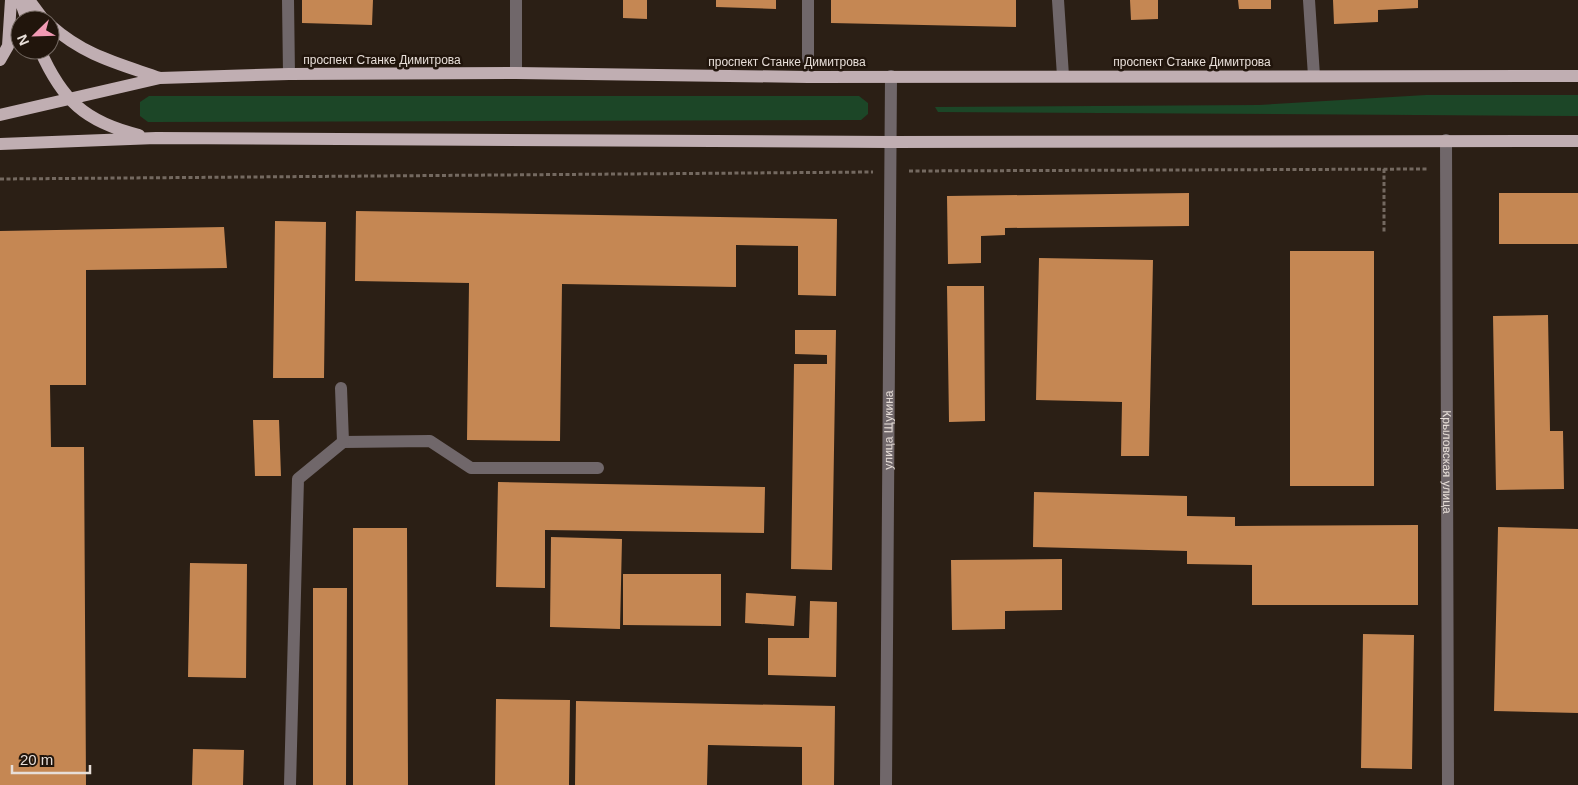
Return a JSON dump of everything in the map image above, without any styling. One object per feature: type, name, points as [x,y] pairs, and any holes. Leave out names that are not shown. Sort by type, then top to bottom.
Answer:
[{"type":"main road","points":[[0,60],[8,46],[10,0]]},
{"type":"main road","points":[[60,33],[93,55],[160,78]]},
{"type":"main road","points":[[44,60],[53,79],[88,116],[115,129],[156,138]]},
{"type":"main road","name":"проспект Станке Димитрова","points":[[0,115],[160,78],[289,74],[516,73],[808,77],[1578,76]]},
{"type":"main road","points":[[0,144],[156,138],[890,142],[1578,141]]},
{"type":"street","points":[[288,0],[289,74]]},
{"type":"street","points":[[516,0],[516,73]]},
{"type":"street","points":[[808,0],[808,77]]},
{"type":"street","points":[[1058,0],[1064,76]]},
{"type":"street","points":[[1309,0],[1314,76]]},
{"type":"street","name":"улица Щукина","points":[[886,785],[891,76]]},
{"type":"street","name":"Крыловская улица","points":[[1446,140],[1448,785]]},
{"type":"street","points":[[341,388],[344,442]]},
{"type":"street","points":[[290,785],[298,479],[344,442],[430,441],[471,468],[598,468]]},
{"type":"path","points":[[1384,169],[1384,232]]},
{"type":"path","points":[[0,179],[1446,169]]},
{"type":"green space","points":[[1426,95],[1578,95],[1578,116],[938,112],[935,107],[1259,105]]},
{"type":"green space","points":[[149,96],[859,96],[868,103],[868,114],[861,120],[148,122],[140,116],[140,102]]},
{"type":"building","points":[[302,0],[373,0],[372,25],[302,23]]},
{"type":"building","points":[[623,0],[647,0],[647,19],[623,18]]},
{"type":"building","points":[[716,0],[776,0],[776,9],[716,7]]},
{"type":"building","points":[[831,0],[1016,0],[1016,27],[831,23]]},
{"type":"building","points":[[1130,0],[1158,0],[1158,19],[1131,20]]},
{"type":"building","points":[[1238,0],[1271,0],[1271,9],[1239,9]]},
{"type":"building","points":[[1333,0],[1418,0],[1418,8],[1378,10],[1378,22],[1334,24]]},
{"type":"building","points":[[1189,193],[1189,226],[1005,228],[1005,235],[981,236],[981,263],[948,264],[947,196]]},
{"type":"building","points":[[1499,193],[1578,193],[1578,244],[1499,244]]},
{"type":"building","points":[[356,211],[837,219],[836,296],[798,295],[798,246],[736,245],[736,287],[562,284],[560,441],[467,440],[469,283],[355,281]]},
{"type":"building","points":[[275,221],[326,222],[324,378],[273,378]]},
{"type":"building","points":[[224,227],[227,268],[86,270],[86,385],[50,385],[51,447],[84,447],[86,785],[0,785],[0,231]]},
{"type":"building","points":[[1290,251],[1374,251],[1374,486],[1290,486]]},
{"type":"building","points":[[1039,258],[1153,260],[1149,456],[1121,456],[1122,402],[1036,400]]},
{"type":"building","points":[[947,286],[984,286],[985,421],[949,422]]},
{"type":"building","points":[[1548,315],[1550,431],[1563,431],[1564,489],[1496,490],[1493,316]]},
{"type":"building","points":[[795,330],[836,330],[832,570],[791,569],[794,364],[827,364],[827,355],[795,354]]},
{"type":"building","points":[[253,420],[279,420],[281,476],[255,476]]},
{"type":"building","points":[[498,482],[765,487],[764,533],[545,530],[545,588],[496,587]]},
{"type":"building","points":[[1034,492],[1187,496],[1187,516],[1235,517],[1235,526],[1418,525],[1418,605],[1252,605],[1252,565],[1187,564],[1187,551],[1033,547]]},
{"type":"building","points":[[1498,527],[1578,529],[1578,713],[1494,711]]},
{"type":"building","points":[[353,528],[407,528],[408,785],[353,785]]},
{"type":"building","points":[[551,537],[622,539],[620,629],[550,627]]},
{"type":"building","points":[[1062,559],[1062,610],[1005,611],[1005,629],[952,630],[951,560]]},
{"type":"building","points":[[190,563],[247,564],[246,678],[188,677]]},
{"type":"building","points":[[623,574],[721,574],[721,626],[623,625]]},
{"type":"building","points":[[313,588],[347,588],[346,785],[313,785]]},
{"type":"building","points":[[746,593],[796,596],[794,626],[745,623]]},
{"type":"building","points":[[810,601],[837,602],[836,677],[768,675],[768,638],[809,638]]},
{"type":"building","points":[[1363,634],[1414,635],[1412,769],[1361,768]]},
{"type":"building","points":[[496,699],[570,700],[569,785],[495,785]]},
{"type":"building","points":[[576,701],[835,706],[834,785],[802,785],[802,747],[708,745],[707,785],[575,785]]},
{"type":"building","points":[[193,749],[244,750],[243,785],[192,785]]}]
